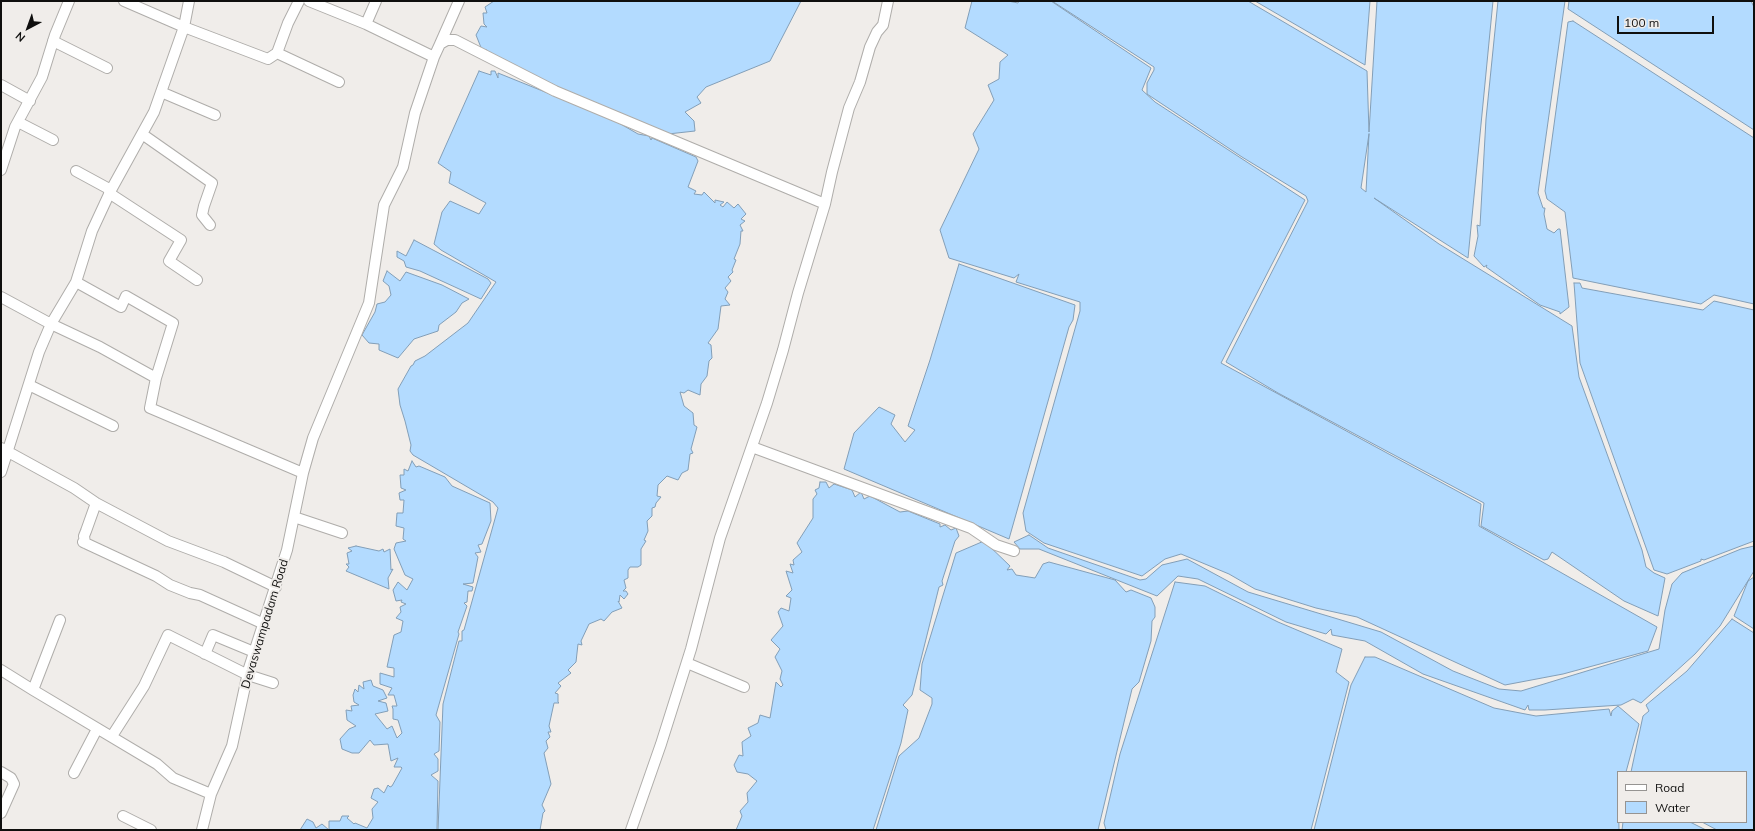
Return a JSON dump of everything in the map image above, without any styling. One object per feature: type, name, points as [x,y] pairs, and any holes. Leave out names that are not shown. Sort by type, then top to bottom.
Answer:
[{"type":"street","points":[[1,170],[18,122],[42,77],[53,41],[69,1]]},
{"type":"street","points":[[124,1],[184,27],[268,59],[277,53],[288,22],[299,1]]},
{"type":"street","points":[[1,472],[5,450],[29,385],[39,352],[51,324],[76,282],[92,232],[110,191],[154,112],[184,27],[190,1]]},
{"type":"street","points":[[309,1],[366,24],[434,56]]},
{"type":"street","points":[[366,24],[376,1]]},
{"type":"street","name":"Devaswampadam Road","points":[[202,830],[211,794],[232,746],[254,652],[287,550],[303,473],[313,438],[369,303],[384,205],[403,167],[415,113],[434,56],[459,1]]},
{"type":"street","points":[[630,830],[661,744],[687,663],[720,538],[752,447],[783,350],[821,213],[825,204],[849,108],[862,76],[870,47],[877,32],[883,25],[888,1]]},
{"type":"street","points":[[440,44],[447,40],[455,40],[562,94],[825,204]]},
{"type":"street","points":[[53,41],[107,68]]},
{"type":"street","points":[[277,53],[339,82]]},
{"type":"street","points":[[1,85],[30,100]]},
{"type":"street","points":[[161,92],[215,115]]},
{"type":"street","points":[[18,122],[53,140]]},
{"type":"street","points":[[142,134],[212,183],[202,214],[210,225]]},
{"type":"street","points":[[76,171],[110,191],[181,240],[169,261],[197,280]]},
{"type":"street","points":[[76,282],[121,307],[126,296],[173,323],[156,378],[150,408],[303,473]]},
{"type":"street","points":[[1,297],[51,324],[100,346],[156,378]]},
{"type":"street","points":[[29,385],[113,426]]},
{"type":"street","points":[[752,447],[971,528],[996,546],[1014,550]]},
{"type":"street","points":[[5,450],[74,488],[96,503],[168,541],[224,562],[276,587]]},
{"type":"street","points":[[96,503],[84,536],[84,543],[156,576],[170,585],[190,593],[200,595],[264,624]]},
{"type":"street","points":[[294,517],[342,533]]},
{"type":"street","points":[[33,690],[60,620]]},
{"type":"street","points":[[112,736],[144,686],[168,634],[248,675],[273,683]]},
{"type":"street","points":[[205,654],[213,635],[254,652]]},
{"type":"street","points":[[687,663],[744,687]]},
{"type":"street","points":[[1,670],[157,764],[173,778],[211,794]]},
{"type":"street","points":[[74,773],[97,728]]},
{"type":"street","points":[[1,772],[11,778],[14,784],[1,814]]},
{"type":"street","points":[[123,816],[151,830]]},
{"type":"water","points":[[494,1],[801,1],[770,61],[706,87],[697,97],[701,103],[685,112],[694,121],[695,131],[668,134],[534,78],[485,52],[487,50],[482,50],[476,35],[481,26],[487,27],[484,24],[483,13],[487,13],[485,7]]},
{"type":"water","points":[[972,1],[1008,1],[1018,3],[1019,1],[1051,1],[1151,68],[1142,90],[1155,102],[1305,200],[1221,363],[1481,504],[1479,526],[1657,627],[1648,651],[1563,674],[1505,685],[1357,617],[1316,608],[1255,589],[1229,574],[1181,554],[1165,559],[1142,576],[1044,543],[1026,531],[1023,513],[1080,311],[1080,302],[1016,282],[1019,274],[1014,278],[949,258],[940,230],[979,149],[973,134],[994,100],[988,85],[999,79],[1000,62],[1008,55],[965,28]]},
{"type":"water","points":[[1052,1],[1248,1],[1367,71],[1369,132],[1377,1],[1493,1],[1468,258],[1374,198],[1439,244],[1572,326],[1579,377],[1642,550],[1646,567],[1665,578],[1658,616],[1624,601],[1552,552],[1548,559],[1544,560],[1481,526],[1484,503],[1278,393],[1226,362],[1308,201],[1306,196],[1242,157],[1147,94],[1147,83],[1154,70],[1154,67]],"holes":[[[1369,134],[1366,192],[1361,188]]]},
{"type":"water","points":[[1255,1],[1370,1],[1365,65]]},
{"type":"water","points":[[1498,1],[1565,1],[1538,193],[1543,208],[1545,208],[1544,214],[1547,229],[1554,233],[1560,229],[1569,307],[1560,314],[1560,312],[1540,305],[1486,267],[1487,265],[1484,267],[1474,256],[1478,236],[1477,225],[1480,226],[1486,119]]},
{"type":"water","points":[[1569,1],[1751,1],[1754,7],[1754,130],[1568,9]]},
{"type":"water","points":[[1573,21],[1754,138],[1754,304],[1714,295],[1701,304],[1573,278],[1565,212],[1547,199],[1545,191],[1568,22]]},
{"type":"water","points":[[479,71],[491,75],[491,71],[495,71],[498,78],[498,73],[612,119],[638,134],[649,136],[651,140],[652,138],[696,157],[698,161],[688,187],[696,191],[694,194],[702,195],[704,192],[715,203],[715,200],[724,202],[720,205],[723,207],[727,202],[734,208],[738,204],[746,214],[741,219],[745,221],[740,225],[743,231],[741,231],[740,244],[734,259],[736,260],[732,270],[733,272],[728,277],[731,281],[725,288],[728,292],[725,299],[730,305],[721,306],[718,329],[708,343],[711,345],[712,358],[709,361],[707,376],[701,384],[700,395],[688,390],[684,393],[680,392],[684,406],[693,413],[694,425],[697,427],[691,449],[693,453],[690,454],[688,470],[682,473],[678,480],[667,476],[658,485],[657,496],[661,497],[656,503],[655,507],[652,508],[652,516],[647,521],[648,531],[644,540],[646,541],[641,549],[641,565],[638,567],[630,567],[628,570],[628,578],[624,580],[626,588],[623,591],[626,591],[628,594],[624,599],[620,595],[619,602],[618,601],[622,608],[612,612],[604,621],[601,619],[589,624],[581,641],[582,645],[578,644],[576,662],[568,670],[571,673],[558,683],[561,686],[555,693],[558,694],[559,703],[554,703],[549,726],[551,732],[548,732],[550,737],[546,741],[548,748],[544,753],[551,784],[542,805],[545,811],[543,813],[540,830],[438,830],[443,704],[459,641],[462,641],[462,631],[464,630],[498,508],[493,502],[413,455],[410,451],[411,445],[400,405],[398,389],[415,361],[425,356],[468,323],[496,282],[441,250],[434,244],[442,212],[450,201],[479,214],[486,203],[449,183],[451,172],[438,163]]},
{"type":"water","points":[[414,240],[488,279],[491,283],[481,299],[420,271],[406,267],[404,261],[397,257],[397,251],[406,256]]},
{"type":"water","points":[[959,264],[1075,305],[1073,320],[1069,327],[1009,539],[844,469],[854,433],[879,407],[895,415],[891,424],[905,442],[915,430],[908,426]]},
{"type":"water","points":[[387,271],[400,281],[406,272],[442,285],[469,299],[462,303],[456,312],[439,325],[438,331],[414,339],[398,358],[379,350],[379,344],[369,343],[362,335],[375,312],[377,304],[385,302],[391,295],[389,286],[383,281]]},
{"type":"water","points":[[1574,283],[1580,283],[1582,288],[1703,310],[1714,301],[1754,310],[1754,541],[1704,560],[1701,559],[1701,561],[1667,574],[1654,570],[1580,363]]},
{"type":"water","points":[[412,461],[416,467],[419,466],[445,477],[452,486],[490,503],[491,521],[482,544],[478,545],[481,552],[475,553],[478,557],[473,583],[463,584],[473,587],[472,591],[468,591],[467,602],[464,603],[467,606],[458,632],[459,634],[436,715],[440,722],[439,751],[434,754],[438,759],[438,771],[431,775],[438,781],[437,830],[329,830],[329,821],[340,821],[342,816],[349,816],[347,818],[354,824],[355,823],[367,828],[373,818],[372,809],[378,802],[371,798],[374,789],[378,788],[384,793],[388,785],[390,787],[392,786],[402,768],[394,767],[398,758],[391,761],[388,744],[374,745],[370,740],[359,753],[352,753],[342,749],[340,739],[349,729],[356,726],[347,720],[346,710],[352,711],[351,706],[359,705],[354,702],[353,695],[355,689],[358,692],[359,685],[364,689],[363,682],[371,680],[373,686],[383,690],[387,698],[378,701],[386,703],[388,711],[375,714],[387,729],[392,726],[397,738],[402,733],[398,720],[393,719],[392,706],[397,706],[394,695],[388,695],[392,688],[380,684],[380,673],[394,677],[394,668],[387,667],[394,635],[401,632],[403,621],[396,618],[401,612],[400,607],[406,604],[401,602],[402,600],[396,601],[393,590],[398,582],[407,590],[413,579],[405,575],[394,549],[396,543],[406,541],[403,539],[404,528],[396,526],[397,513],[403,513],[404,500],[400,500],[399,493],[406,490],[401,488],[400,475],[404,475],[404,469],[408,471]]},
{"type":"water","points":[[820,482],[826,482],[829,488],[834,484],[852,490],[855,497],[861,492],[864,499],[870,496],[900,512],[908,511],[940,524],[940,527],[945,525],[951,530],[956,528],[959,536],[955,541],[942,581],[943,585],[939,587],[912,695],[903,705],[908,710],[901,743],[873,830],[736,830],[742,816],[740,811],[748,802],[747,793],[757,781],[748,774],[737,772],[734,765],[739,755],[743,756],[742,742],[751,736],[748,728],[758,723],[760,715],[770,718],[776,682],[781,687],[783,685],[780,679],[782,671],[775,657],[780,649],[771,640],[783,626],[778,612],[781,608],[789,611],[791,598],[786,596],[792,590],[786,571],[793,573],[790,564],[794,565],[793,560],[802,552],[797,543],[813,518],[813,499],[817,494],[815,490],[819,488]]},
{"type":"water","points":[[1029,535],[1048,548],[1140,580],[1146,579],[1162,565],[1187,559],[1248,592],[1381,632],[1453,671],[1499,689],[1521,691],[1659,649],[1665,610],[1672,584],[1682,573],[1741,549],[1754,546],[1754,571],[1720,626],[1695,654],[1641,703],[1633,699],[1621,705],[1545,710],[1529,710],[1528,705],[1525,710],[1423,674],[1365,641],[1332,635],[1331,629],[1326,634],[1286,622],[1198,579],[1178,576],[1157,596],[1039,549],[1020,549],[1014,542]]},
{"type":"water","points":[[984,541],[1010,566],[1007,570],[1012,569],[1016,575],[1035,578],[1043,564],[1049,562],[1115,580],[1126,592],[1131,590],[1151,598],[1155,607],[1155,617],[1152,621],[1151,641],[1139,682],[1132,689],[1098,830],[876,830],[899,756],[919,738],[932,704],[932,698],[920,690],[922,664],[956,553]]},
{"type":"water","points":[[356,546],[379,551],[383,549],[384,552],[390,549],[391,570],[393,569],[388,578],[389,589],[346,571],[349,567],[346,564],[349,564],[347,553],[352,551],[348,548]]},
{"type":"water","points":[[1754,577],[1754,629],[1734,616],[1748,581]]},
{"type":"water","points":[[1175,582],[1205,586],[1278,622],[1342,649],[1336,672],[1349,682],[1311,830],[1106,830],[1104,823],[1120,754]]},
{"type":"water","points":[[1732,619],[1754,633],[1754,830],[1717,830],[1704,823],[1747,823],[1747,771],[1631,771],[1643,716],[1649,711],[1646,705],[1687,671]]},
{"type":"water","points":[[1365,657],[1375,657],[1494,708],[1536,716],[1609,709],[1611,716],[1612,711],[1618,706],[1639,724],[1626,771],[1617,771],[1617,823],[1619,823],[1619,830],[1314,830],[1351,685]]},
{"type":"water","points":[[307,819],[313,822],[316,828],[322,824],[329,830],[300,830]]},
{"type":"water","points":[[1623,823],[1692,823],[1706,830],[1622,830]]}]
